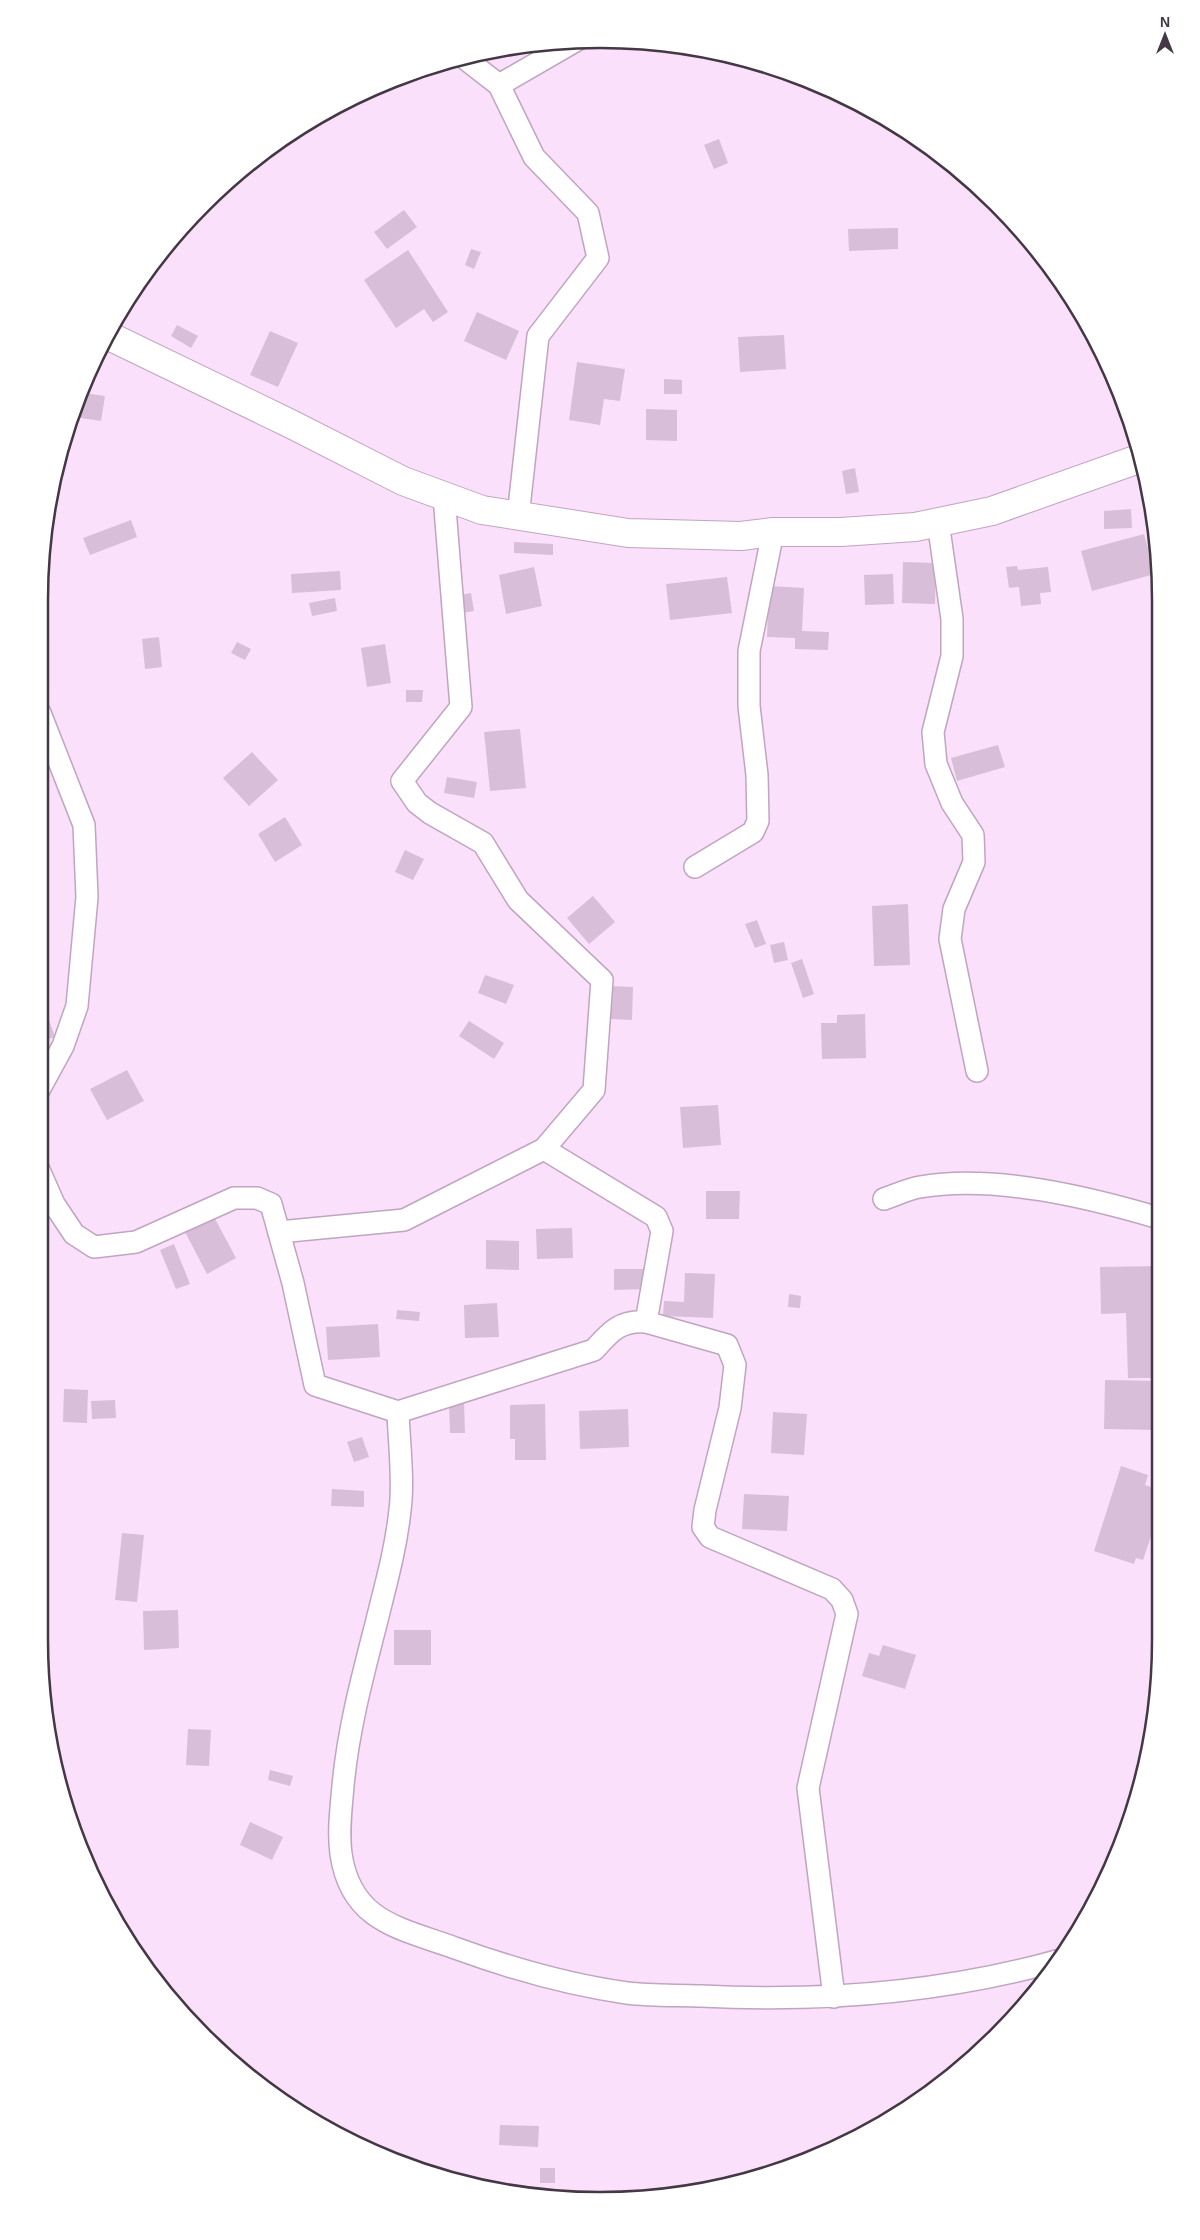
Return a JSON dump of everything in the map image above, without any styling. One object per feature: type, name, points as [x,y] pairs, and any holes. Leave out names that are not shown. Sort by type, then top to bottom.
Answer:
[{"type":"street","points":[[499,85],[561,49]]},
{"type":"street","points":[[471,63],[499,85],[534,157],[588,214],[598,258],[538,336],[518,517]]},
{"type":"street","points":[[114,338],[291,424],[403,481],[482,510],[628,533],[741,536],[774,532],[841,532],[915,527],[992,511],[1135,460]]},
{"type":"street","points":[[279,1232],[404,1220],[544,1149],[594,1090],[602,980],[518,900],[484,843],[430,814],[417,803],[402,781],[461,707],[444,496]]},
{"type":"street","points":[[938,522],[952,618],[952,656],[933,732],[936,764],[952,804],[973,835],[974,862],[954,909],[950,939],[977,1071]]},
{"type":"street","points":[[695,868],[753,832],[758,821],[757,775],[749,706],[748,660],[757,608],[768,569],[774,532]]},
{"type":"street","points":[[48,733],[84,825],[87,897],[77,1006],[63,1046],[48,1074]]},
{"type":"street","points":[[544,1149],[656,1217],[662,1231],[646,1322]]},
{"type":"street","points":[[884,1199],[919,1187],[962,1183],[1047,1190],[1152,1216]]},
{"type":"street","points":[[48,1190],[54,1204],[74,1234],[94,1246],[136,1242],[234,1198],[257,1198],[271,1204],[293,1283],[315,1385],[398,1412],[594,1350],[613,1328],[637,1321],[727,1345],[735,1365],[730,1408],[705,1510],[704,1527],[710,1536],[832,1589],[842,1600],[847,1614],[808,1788],[834,1997]]},
{"type":"street","points":[[398,1412],[401,1509],[388,1577],[347,1744],[340,1818],[341,1854],[348,1881],[359,1903],[387,1924],[483,1958],[560,1980],[628,1993],[737,1998],[834,1997],[918,1989],[1047,1963]]},
{"type":"building","points":[[719,139],[728,163],[714,169],[704,145]]},
{"type":"building","points":[[404,210],[417,227],[387,249],[374,232]]},
{"type":"building","points":[[898,228],[898,249],[849,251],[848,229]]},
{"type":"building","points":[[471,249],[481,252],[474,269],[465,265]]},
{"type":"building","points":[[408,250],[448,312],[433,322],[424,309],[396,328],[364,280]]},
{"type":"building","points":[[477,312],[519,331],[506,360],[464,341]]},
{"type":"building","points":[[177,325],[198,336],[191,348],[171,336]]},
{"type":"building","points":[[270,331],[298,343],[278,387],[250,375]]},
{"type":"building","points":[[784,335],[786,369],[740,372],[738,337]]},
{"type":"building","points":[[577,362],[625,369],[620,401],[604,399],[600,425],[569,420]]},
{"type":"building","points":[[664,379],[682,380],[682,394],[664,394]]},
{"type":"building","points":[[88,394],[105,396],[101,421],[79,418]]},
{"type":"building","points":[[646,409],[677,410],[677,441],[646,440]]},
{"type":"building","points":[[855,468],[859,492],[846,494],[842,471]]},
{"type":"building","points":[[1131,509],[1132,528],[1104,529],[1104,511]]},
{"type":"building","points":[[131,520],[137,537],[90,555],[83,538]]},
{"type":"building","points":[[1144,534],[1150,557],[1151,575],[1092,591],[1081,551]]},
{"type":"building","points":[[514,542],[553,544],[553,555],[514,553]]},
{"type":"building","points":[[903,562],[936,563],[935,604],[902,603]]},
{"type":"building","points":[[1017,566],[1018,570],[1048,567],[1051,592],[1040,593],[1041,604],[1021,606],[1019,587],[1009,588],[1006,567]]},
{"type":"building","points":[[534,567],[542,606],[506,614],[499,575]]},
{"type":"building","points":[[340,571],[341,590],[292,593],[291,574]]},
{"type":"building","points":[[893,574],[894,604],[865,605],[864,575]]},
{"type":"building","points":[[727,577],[732,613],[670,620],[666,584]]},
{"type":"building","points":[[769,586],[804,588],[802,631],[829,632],[828,650],[795,649],[795,638],[767,637]]},
{"type":"building","points":[[471,593],[474,611],[462,613],[459,595]]},
{"type":"building","points":[[335,598],[337,611],[312,616],[309,603]]},
{"type":"building","points":[[159,637],[162,667],[145,669],[142,639]]},
{"type":"building","points":[[237,642],[251,649],[245,660],[231,653]]},
{"type":"building","points":[[385,644],[391,683],[367,687],[361,648]]},
{"type":"building","points":[[406,690],[423,690],[422,702],[406,702]]},
{"type":"building","points":[[520,729],[526,788],[490,791],[484,732]]},
{"type":"building","points":[[998,745],[1005,767],[957,781],[951,758]]},
{"type":"building","points":[[252,752],[278,780],[249,806],[223,778]]},
{"type":"building","points":[[447,777],[477,782],[474,798],[444,793]]},
{"type":"building","points":[[285,817],[302,845],[275,862],[258,834]]},
{"type":"building","points":[[405,850],[424,859],[413,880],[395,872]]},
{"type":"building","points":[[593,896],[615,922],[589,944],[567,918]]},
{"type":"building","points":[[908,904],[910,965],[874,966],[872,906]]},
{"type":"building","points":[[757,920],[766,944],[755,948],[745,924]]},
{"type":"building","points":[[784,942],[788,960],[774,963],[770,945]]},
{"type":"building","points":[[802,959],[814,994],[803,998],[791,963]]},
{"type":"building","points":[[485,975],[514,985],[506,1004],[478,993]]},
{"type":"building","points":[[611,986],[633,987],[632,1020],[610,1019]]},
{"type":"building","points":[[865,1014],[866,1058],[822,1059],[821,1023],[837,1023],[837,1015]]},
{"type":"building","points":[[48,1020],[55,1037],[48,1039]]},
{"type":"building","points":[[469,1021],[504,1043],[494,1059],[459,1036]]},
{"type":"building","points":[[127,1070],[144,1101],[107,1120],[90,1089]]},
{"type":"building","points":[[718,1105],[721,1145],[683,1148],[680,1107]]},
{"type":"building","points":[[706,1191],[740,1191],[739,1219],[706,1219]]},
{"type":"building","points":[[214,1217],[236,1258],[207,1274],[185,1232]]},
{"type":"building","points":[[572,1228],[573,1258],[537,1259],[536,1229]]},
{"type":"building","points":[[486,1240],[519,1241],[519,1270],[486,1269]]},
{"type":"building","points":[[174,1244],[190,1284],[176,1289],[160,1250]]},
{"type":"building","points":[[1152,1266],[1152,1378],[1128,1378],[1126,1313],[1101,1314],[1100,1267]]},
{"type":"building","points":[[614,1269],[645,1269],[646,1289],[614,1290]]},
{"type":"building","points":[[685,1273],[715,1274],[713,1318],[663,1316],[664,1301],[684,1302]]},
{"type":"building","points":[[789,1294],[801,1296],[800,1308],[788,1307]]},
{"type":"building","points":[[497,1303],[499,1337],[465,1338],[464,1305]]},
{"type":"building","points":[[397,1310],[420,1312],[419,1321],[396,1319]]},
{"type":"building","points":[[378,1324],[380,1357],[328,1360],[326,1327]]},
{"type":"building","points":[[1105,1380],[1152,1381],[1152,1430],[1104,1429]]},
{"type":"building","points":[[64,1389],[88,1390],[87,1423],[63,1422]]},
{"type":"building","points":[[115,1400],[116,1418],[92,1419],[91,1401]]},
{"type":"building","points":[[464,1402],[465,1433],[450,1433],[449,1403]]},
{"type":"building","points":[[545,1404],[546,1460],[515,1460],[515,1439],[510,1439],[510,1405]]},
{"type":"building","points":[[628,1409],[629,1447],[580,1449],[579,1411]]},
{"type":"building","points":[[773,1412],[807,1414],[804,1455],[771,1453]]},
{"type":"building","points":[[362,1437],[369,1457],[354,1462],[347,1442]]},
{"type":"building","points":[[1121,1466],[1148,1475],[1145,1485],[1152,1488],[1152,1533],[1143,1560],[1136,1558],[1134,1564],[1094,1551]]},
{"type":"building","points":[[332,1489],[364,1491],[364,1507],[331,1506]]},
{"type":"building","points":[[744,1494],[789,1496],[787,1531],[742,1529]]},
{"type":"building","points":[[122,1533],[144,1535],[137,1602],[115,1600]]},
{"type":"building","points":[[178,1610],[179,1648],[144,1650],[143,1611]]},
{"type":"building","points":[[394,1630],[431,1630],[431,1665],[394,1665]]},
{"type":"building","points":[[883,1645],[916,1655],[905,1689],[862,1676],[869,1653],[879,1656]]},
{"type":"building","points":[[188,1729],[211,1730],[209,1766],[186,1765]]},
{"type":"building","points":[[270,1770],[293,1776],[290,1786],[268,1780]]},
{"type":"building","points":[[250,1822],[283,1837],[272,1860],[240,1845]]},
{"type":"building","points":[[500,2125],[539,2126],[538,2147],[499,2145]]},
{"type":"building","points":[[540,2168],[555,2168],[555,2183],[540,2183]]}]
